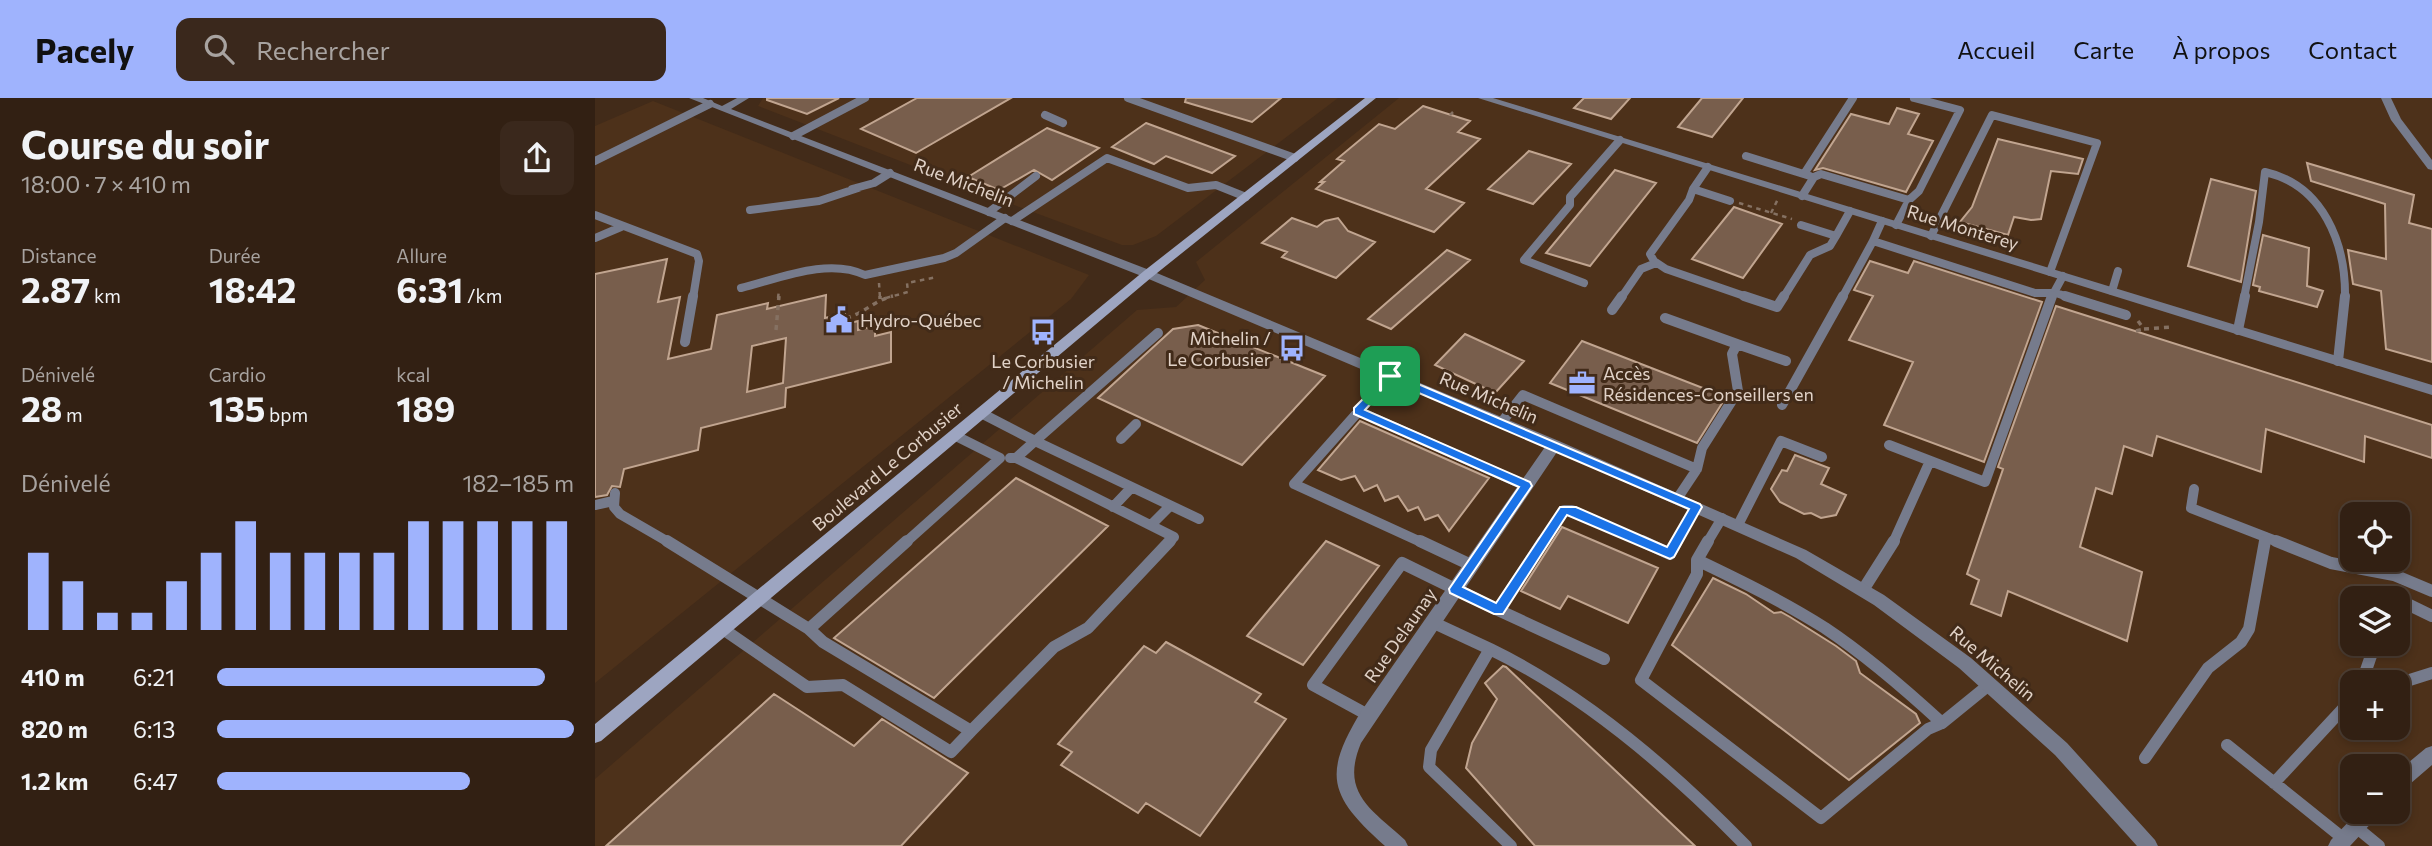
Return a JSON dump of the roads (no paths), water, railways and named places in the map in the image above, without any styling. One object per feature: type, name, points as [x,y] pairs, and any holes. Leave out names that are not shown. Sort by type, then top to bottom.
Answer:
[{"type":"street","name":"Rue Michelin","points":[[694,98],[1148,274],[1801,554],[1910,621],[1990,684],[2067,756],[2149,846]]},
{"type":"street","points":[[723,109],[744,98]]},
{"type":"street","name":"Boulevard Le Corbusier","points":[[595,735],[1148,274],[1371,98]]},
{"type":"street","name":"Rue Monterey","points":[[1483,98],[2432,390]]},
{"type":"street","points":[[2386,98],[2403,130],[2432,167]]},
{"type":"street","name":"Rue Delaunay","points":[[1399,846],[1357,808],[1345,785],[1343,767],[1347,750],[1368,715],[1554,446]]},
{"type":"street","points":[[2410,773],[2432,754]]},
{"type":"street","points":[[2346,837],[2358,824]]},
{"type":"lane","points":[[793,136],[865,98]]},
{"type":"lane","points":[[1128,98],[1295,158]]},
{"type":"lane","points":[[1804,174],[1853,98]]},
{"type":"lane","points":[[1896,225],[1909,200],[1919,191],[1961,110],[1914,98]]},
{"type":"lane","points":[[595,163],[625,151],[710,104]]},
{"type":"lane","points":[[1931,236],[1992,115],[2097,143],[2050,272]]},
{"type":"lane","points":[[1045,116],[1063,123]]},
{"type":"lane","points":[[1584,283],[1524,260],[1570,205],[1570,197],[1620,140]]},
{"type":"lane","points":[[1746,156],[1814,177]]},
{"type":"lane","points":[[741,288],[833,267],[857,270],[865,275],[944,258],[1107,158],[1188,188],[1216,185],[1246,197]]},
{"type":"lane","points":[[1708,167],[1689,200],[1650,254],[1656,263],[1666,270],[1777,307],[1810,255],[1830,246],[1850,211]]},
{"type":"lane","points":[[2238,330],[2259,222],[2265,172],[2285,177],[2297,185],[2322,211],[2331,226],[2344,265],[2346,288],[2338,361]]},
{"type":"lane","points":[[750,210],[780,204],[823,202],[874,184],[890,173]]},
{"type":"lane","points":[[1802,196],[1814,177],[1821,174],[1909,200]]},
{"type":"lane","points":[[989,212],[1012,192],[1039,177]]},
{"type":"lane","points":[[1693,189],[1730,201]]},
{"type":"lane","points":[[595,215],[621,227],[674,244],[698,256],[685,342]]},
{"type":"lane","points":[[1782,405],[1882,221]]},
{"type":"lane","points":[[1797,222],[1836,236]]},
{"type":"lane","points":[[595,238],[621,227]]},
{"type":"lane","points":[[1873,241],[2035,293],[2056,293],[2130,315]]},
{"type":"lane","points":[[1612,310],[1641,269],[1656,263]]},
{"type":"lane","points":[[2112,291],[2118,271]]},
{"type":"lane","points":[[1889,445],[1985,482],[2049,303],[2063,276]]},
{"type":"lane","points":[[1665,318],[1786,361]]},
{"type":"lane","points":[[1016,458],[1158,332]]},
{"type":"lane","points":[[1677,499],[1697,469],[1702,448],[1738,391],[1732,354],[1737,344]]},
{"type":"lane","points":[[1390,376],[1294,484],[1471,565]]},
{"type":"lane","points":[[1500,423],[1523,395],[1697,469]]},
{"type":"lane","points":[[1358,411],[1526,486]]},
{"type":"lane","points":[[981,413],[1199,519]]},
{"type":"lane","points":[[1121,439],[1136,424]]},
{"type":"lane","points":[[723,629],[807,687],[843,685],[951,752],[1054,647],[1088,628],[1174,537],[1016,458],[1000,458],[954,435]]},
{"type":"lane","points":[[1738,525],[1781,441],[1822,457]]},
{"type":"lane","points":[[809,629],[1000,458]]},
{"type":"lane","points":[[1863,590],[1887,557],[1904,526],[1930,461]]},
{"type":"lane","points":[[1072,486],[1090,468]]},
{"type":"lane","points":[[1113,507],[1131,488]]},
{"type":"lane","points":[[2194,489],[2191,508],[2331,562],[2394,575],[2432,591]]},
{"type":"lane","points":[[595,505],[614,497],[614,508],[620,513],[760,597],[809,629],[823,642],[971,731]]},
{"type":"lane","points":[[1151,525],[1170,506]]},
{"type":"lane","points":[[1498,610],[1564,510],[1572,510],[1670,554],[1696,507]]},
{"type":"lane","points":[[1722,518],[1697,560],[1697,574],[1641,680],[1821,818],[1928,729],[1942,723],[1990,684]]},
{"type":"lane","points":[[2145,758],[2208,668],[2245,636],[2249,629],[2266,537]]},
{"type":"lane","points":[[1697,560],[1789,607],[1828,631],[1885,671],[1942,723]]},
{"type":"lane","points":[[1368,715],[1313,685],[1402,564],[1604,659]]},
{"type":"lane","points":[[2410,605],[2432,616]]},
{"type":"lane","points":[[1432,622],[1514,660],[1594,711],[1673,778],[1746,846]]},
{"type":"lane","points":[[1490,649],[1431,750],[1428,763],[1434,775],[1506,844]]},
{"type":"lane","points":[[2410,680],[2432,673]]},
{"type":"lane","points":[[2274,783],[2340,712]]},
{"type":"lane","points":[[2227,745],[2346,837],[2379,846]]},
{"type":"place","name":"Hydro-Québec","points":[[839,320]]},
{"type":"place","name":"Le Corbusier / Michelin","points":[[1043,332]]},
{"type":"place","name":"Michelin / Le Corbusier","points":[[1292,348]]},
{"type":"place","name":"Accès Résidences-Conseillers en","points":[[1582,383]]}]
